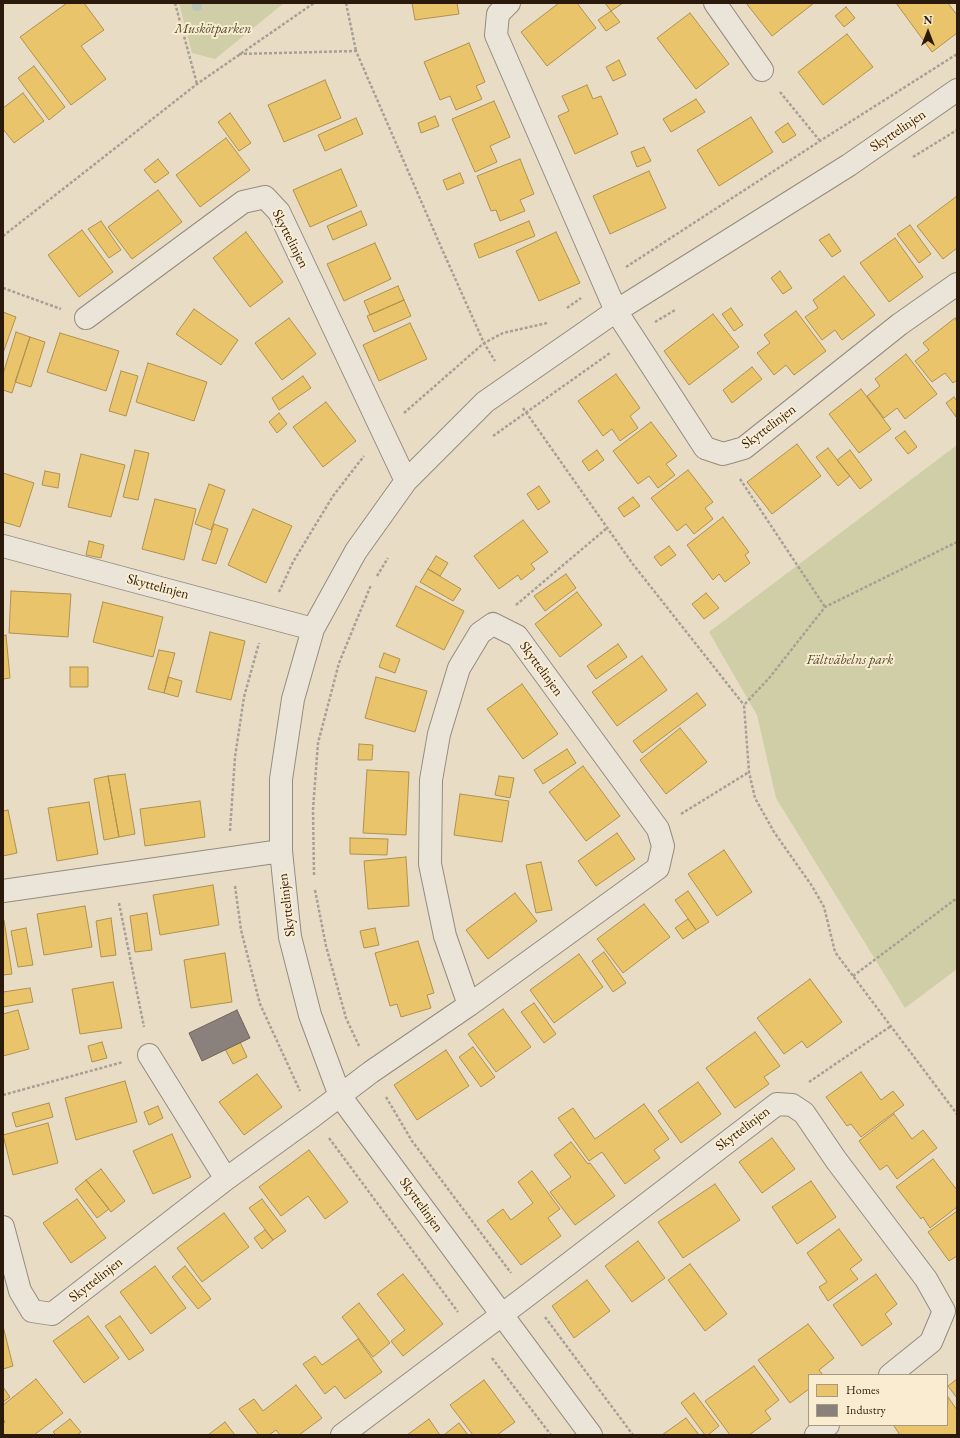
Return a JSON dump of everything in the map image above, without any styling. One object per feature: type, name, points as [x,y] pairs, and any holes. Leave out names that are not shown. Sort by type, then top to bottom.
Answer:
[{"type":"street","name":"Skyttelinjen","points":[[509,3],[498,14],[496,34],[616,311],[706,448],[723,454],[744,448],[900,324],[957,284]]},
{"type":"street","points":[[715,3],[762,70]]},
{"type":"street","name":"Skyttelinjen","points":[[591,1435],[340,1096],[310,1015],[290,937],[281,851],[281,779],[293,699],[313,629],[356,551],[406,481],[485,402],[616,311],[848,165],[957,90]]},
{"type":"street","name":"Skyttelinjen","points":[[86,318],[243,202],[265,197],[279,212],[406,481]]},
{"type":"street","name":"Skyttelinjen","points":[[3,546],[313,629]]},
{"type":"street","name":"Skyttelinjen","points":[[3,1227],[20,1291],[32,1311],[52,1314],[226,1178],[371,1072],[469,1005],[658,868],[663,846],[658,829],[517,636],[493,624]]},
{"type":"street","points":[[469,1005],[445,936],[430,864],[431,780],[439,734],[460,668],[480,633],[493,624]]},
{"type":"street","points":[[3,891],[281,851]]},
{"type":"street","points":[[149,1055],[226,1178]]},
{"type":"street","name":"Skyttelinjen","points":[[342,1435],[528,1295],[777,1104],[792,1105],[804,1113],[836,1160],[926,1279],[944,1311],[931,1342],[891,1374]]},
{"type":"street","points":[[816,1435],[827,1426]]},
{"type":"path","points":[[175,3],[197,84]]},
{"type":"path","points":[[3,236],[197,84],[314,3]]},
{"type":"path","points":[[346,3],[356,50],[484,343],[526,413],[632,563],[744,705],[748,772],[755,798],[774,832],[812,886],[824,908],[835,952],[957,1114]]},
{"type":"path","points":[[239,54],[356,50]]},
{"type":"path","points":[[762,70],[820,141]]},
{"type":"path","points":[[910,159],[957,130]]},
{"type":"path","points":[[3,288],[86,318]]},
{"type":"path","points":[[492,437],[678,307]]},
{"type":"path","points":[[723,454],[825,606]]},
{"type":"path","points":[[493,624],[607,528]]},
{"type":"path","points":[[744,705],[770,677],[825,606],[957,542]]},
{"type":"path","points":[[376,576],[389,557]]},
{"type":"path","points":[[314,882],[312,809],[318,743],[339,663],[372,582]]},
{"type":"path","points":[[658,829],[748,772]]},
{"type":"path","points":[[3,1095],[149,1055],[114,875]]},
{"type":"path","points":[[315,890],[326,946],[346,1018],[371,1072],[412,1141],[633,1435]]},
{"type":"path","points":[[853,976],[957,898]]},
{"type":"path","points":[[777,1104],[891,1026]]},
{"type":"green space","name":"Muskötparken","points":[[179,3],[284,3],[215,59],[192,53]]},
{"type":"green space","name":"Fältväbelns park","points":[[957,445],[957,969],[905,1008],[776,798],[757,715],[709,632]]},
{"type":"building: Homes","points":[[67,3],[84,3],[104,30],[81,46],[106,79],[71,105],[20,37]]},
{"type":"building: Homes","points":[[412,3],[457,3],[459,14],[415,20]]},
{"type":"building: Homes","points":[[559,3],[577,3],[596,28],[547,66],[521,32]]},
{"type":"building: Homes","points":[[605,3],[623,3],[611,11]]},
{"type":"building: Homes","points":[[746,3],[814,3],[772,36]]},
{"type":"building: Homes","points":[[896,3],[948,3],[957,15],[957,33],[932,52]]},
{"type":"building: Homes","points":[[846,7],[855,18],[844,27],[835,16]]},
{"type":"building: Homes","points":[[611,11],[620,22],[606,31],[598,20]]},
{"type":"building: Homes","points":[[690,13],[729,64],[696,89],[657,38]]},
{"type":"building: Homes","points":[[847,34],[873,67],[823,105],[798,72]]},
{"type":"building: Homes","points":[[469,43],[485,82],[476,86],[482,99],[456,110],[450,96],[440,100],[424,62]]},
{"type":"building: Homes","points":[[619,60],[626,75],[613,81],[606,67]]},
{"type":"building: Homes","points":[[34,66],[65,107],[49,120],[18,78]]},
{"type":"building: Homes","points":[[325,80],[341,118],[284,142],[268,105]]},
{"type":"building: Homes","points":[[587,85],[593,99],[601,96],[618,134],[575,154],[558,116],[569,111],[562,96]]},
{"type":"building: Homes","points":[[23,93],[44,121],[14,143],[3,129],[3,108]]},
{"type":"building: Homes","points":[[696,99],[705,112],[671,132],[663,119]]},
{"type":"building: Homes","points":[[494,101],[510,137],[490,146],[497,162],[475,172],[452,119]]},
{"type":"building: Homes","points":[[230,113],[251,143],[239,151],[218,122]]},
{"type":"building: Homes","points":[[435,116],[439,126],[421,133],[418,123]]},
{"type":"building: Homes","points":[[751,117],[773,152],[719,186],[697,150]]},
{"type":"building: Homes","points":[[356,118],[363,134],[325,151],[318,135]]},
{"type":"building: Homes","points":[[788,123],[796,135],[783,143],[775,132]]},
{"type":"building: Homes","points":[[226,138],[250,170],[200,207],[176,175]]},
{"type":"building: Homes","points":[[644,147],[651,161],[637,167],[631,152]]},
{"type":"building: Homes","points":[[158,159],[169,173],[155,183],[144,170]]},
{"type":"building: Homes","points":[[520,159],[534,194],[520,200],[525,211],[500,221],[496,210],[491,211],[477,176]]},
{"type":"building: Homes","points":[[341,169],[357,206],[310,227],[293,190]]},
{"type":"building: Homes","points":[[649,171],[666,208],[610,234],[593,196]]},
{"type":"building: Homes","points":[[460,173],[464,183],[447,190],[443,180]]},
{"type":"building: Homes","points":[[158,190],[182,222],[132,259],[108,227]]},
{"type":"building: Homes","points":[[957,196],[957,248],[943,259],[917,226]]},
{"type":"building: Homes","points":[[361,211],[367,225],[333,240],[327,226]]},
{"type":"building: Homes","points":[[101,221],[121,250],[109,258],[88,229]]},
{"type":"building: Homes","points":[[529,221],[535,236],[479,258],[474,244]]},
{"type":"building: Homes","points":[[910,225],[931,254],[919,263],[897,234]]},
{"type":"building: Homes","points":[[82,230],[113,272],[79,297],[48,255]]},
{"type":"building: Homes","points":[[246,232],[283,282],[250,307],[213,258]]},
{"type":"building: Homes","points":[[556,232],[580,283],[539,301],[516,251]]},
{"type":"building: Homes","points":[[829,234],[841,251],[832,257],[819,240]]},
{"type":"building: Homes","points":[[895,238],[923,277],[889,302],[860,263]]},
{"type":"building: Homes","points":[[375,243],[391,279],[344,301],[327,264]]},
{"type":"building: Homes","points":[[780,271],[792,288],[783,294],[771,278]]},
{"type":"building: Homes","points":[[844,276],[875,315],[842,340],[835,330],[822,340],[805,317],[818,308],[813,300]]},
{"type":"building: Homes","points":[[398,286],[404,300],[370,315],[364,301]]},
{"type":"building: Homes","points":[[404,300],[411,316],[374,332],[367,316]]},
{"type":"building: Homes","points":[[731,308],[743,325],[734,331],[722,314]]},
{"type":"building: Homes","points":[[194,309],[238,340],[221,365],[176,334]]},
{"type":"building: Homes","points":[[796,311],[826,351],[794,375],[786,365],[774,375],[757,353],[770,343],[764,335]]},
{"type":"building: Homes","points":[[3,312],[16,317],[3,353]]},
{"type":"building: Homes","points":[[713,314],[739,347],[689,385],[664,351]]},
{"type":"building: Homes","points":[[289,318],[316,354],[282,380],[255,343]]},
{"type":"building: Homes","points":[[955,318],[957,322],[957,380],[953,383],[945,373],[932,382],[915,361],[929,350],[923,343]]},
{"type":"building: Homes","points":[[410,323],[427,359],[379,381],[363,345]]},
{"type":"building: Homes","points":[[16,332],[30,337],[12,393],[3,390],[3,374]]},
{"type":"building: Homes","points":[[60,333],[119,351],[106,391],[47,372]]},
{"type":"building: Homes","points":[[30,337],[45,342],[31,387],[15,382]]},
{"type":"building: Homes","points":[[906,354],[937,394],[905,419],[897,408],[884,418],[867,396],[880,386],[875,379]]},
{"type":"building: Homes","points":[[148,363],[207,382],[194,421],[136,402]]},
{"type":"building: Homes","points":[[752,367],[762,379],[732,403],[723,390]]},
{"type":"building: Homes","points":[[121,371],[138,376],[126,416],[109,411]]},
{"type":"building: Homes","points":[[616,374],[640,408],[630,416],[638,428],[620,441],[612,429],[603,436],[578,401]]},
{"type":"building: Homes","points":[[303,376],[311,388],[279,410],[272,398]]},
{"type":"building: Homes","points":[[861,389],[891,429],[859,453],[829,414]]},
{"type":"building: Homes","points":[[954,397],[957,401],[956,417],[946,403]]},
{"type":"building: Homes","points":[[326,402],[356,441],[323,467],[293,427]]},
{"type":"building: Homes","points":[[279,413],[287,424],[277,433],[269,422]]},
{"type":"building: Homes","points":[[651,422],[677,456],[666,464],[675,475],[658,488],[649,476],[638,484],[613,451]]},
{"type":"building: Homes","points":[[905,431],[917,447],[908,454],[895,438]]},
{"type":"building: Homes","points":[[797,444],[821,476],[772,514],[747,482]]},
{"type":"building: Homes","points":[[828,448],[850,476],[838,486],[816,457]]},
{"type":"building: Homes","points":[[135,450],[149,453],[138,500],[123,497]]},
{"type":"building: Homes","points":[[597,450],[604,460],[589,471],[582,461]]},
{"type":"building: Homes","points":[[850,450],[872,480],[860,489],[837,460]]},
{"type":"building: Homes","points":[[81,454],[125,465],[111,517],[68,507]]},
{"type":"building: Homes","points":[[688,470],[713,502],[705,508],[713,519],[694,534],[686,524],[677,531],[651,498]]},
{"type":"building: Homes","points":[[45,471],[60,474],[58,488],[42,485]]},
{"type":"building: Homes","points":[[3,473],[34,483],[20,527],[3,522]]},
{"type":"building: Homes","points":[[209,484],[225,490],[211,530],[195,524]]},
{"type":"building: Homes","points":[[539,486],[550,502],[538,510],[527,494]]},
{"type":"building: Homes","points":[[633,497],[640,506],[624,517],[618,508]]},
{"type":"building: Homes","points":[[155,499],[196,509],[184,560],[142,549]]},
{"type":"building: Homes","points":[[253,509],[292,526],[266,583],[228,565]]},
{"type":"building: Homes","points":[[723,517],[749,552],[745,555],[750,563],[725,582],[719,574],[713,580],[687,545]]},
{"type":"building: Homes","points":[[523,520],[548,552],[531,564],[535,569],[521,580],[518,575],[499,589],[474,556]]},
{"type":"building: Homes","points":[[214,524],[228,529],[216,564],[202,560]]},
{"type":"building: Homes","points":[[89,541],[104,545],[101,558],[86,555]]},
{"type":"building: Homes","points":[[669,546],[676,555],[661,566],[654,557]]},
{"type":"building: Homes","points":[[436,556],[448,563],[440,576],[428,569]]},
{"type":"building: Homes","points":[[428,569],[461,589],[453,601],[420,582]]},
{"type":"building: Homes","points":[[566,574],[576,588],[545,611],[534,596]]},
{"type":"building: Homes","points":[[416,586],[464,611],[444,650],[396,626]]},
{"type":"building: Homes","points":[[11,591],[71,594],[68,637],[9,633]]},
{"type":"building: Homes","points":[[577,592],[602,625],[560,657],[535,624]]},
{"type":"building: Homes","points":[[706,593],[719,608],[704,619],[692,604]]},
{"type":"building: Homes","points":[[103,602],[163,617],[153,657],[93,642]]},
{"type":"building: Homes","points":[[210,632],[245,641],[231,700],[196,692]]},
{"type":"building: Homes","points":[[6,635],[10,678],[3,679],[3,636]]},
{"type":"building: Homes","points":[[618,644],[627,657],[596,679],[587,666]]},
{"type":"building: Homes","points":[[159,650],[175,653],[164,693],[148,689]]},
{"type":"building: Homes","points":[[384,653],[400,659],[395,673],[379,667]]},
{"type":"building: Homes","points":[[642,656],[667,690],[617,726],[592,692]]},
{"type":"building: Homes","points":[[70,667],[88,667],[88,687],[70,687]]},
{"type":"building: Homes","points":[[168,677],[182,681],[178,697],[164,693]]},
{"type":"building: Homes","points":[[376,677],[427,691],[415,732],[365,718]]},
{"type":"building: Homes","points":[[522,684],[558,734],[523,759],[487,709]]},
{"type":"building: Homes","points":[[697,693],[706,705],[642,753],[633,741]]},
{"type":"building: Homes","points":[[680,728],[707,762],[666,794],[640,760]]},
{"type":"building: Homes","points":[[359,744],[373,745],[372,760],[358,760]]},
{"type":"building: Homes","points":[[567,749],[576,763],[543,784],[534,770]]},
{"type":"building: Homes","points":[[583,766],[620,816],[586,841],[549,792]]},
{"type":"building: Homes","points":[[367,770],[409,772],[406,835],[363,833]]},
{"type":"building: Homes","points":[[125,774],[135,834],[119,837],[108,776]]},
{"type":"building: Homes","points":[[108,776],[119,837],[104,840],[94,779]]},
{"type":"building: Homes","points":[[499,776],[514,778],[510,798],[495,795]]},
{"type":"building: Homes","points":[[460,794],[509,801],[502,842],[454,835]]},
{"type":"building: Homes","points":[[200,801],[205,837],[145,846],[140,809]]},
{"type":"building: Homes","points":[[89,802],[98,854],[57,861],[48,808]]},
{"type":"building: Homes","points":[[8,810],[17,853],[3,856],[3,811]]},
{"type":"building: Homes","points":[[617,833],[635,859],[596,886],[578,861]]},
{"type":"building: Homes","points":[[350,838],[388,839],[387,855],[350,854]]},
{"type":"building: Homes","points":[[724,850],[752,892],[717,916],[688,874]]},
{"type":"building: Homes","points":[[406,857],[409,906],[368,909],[364,861]]},
{"type":"building: Homes","points":[[541,862],[552,910],[536,913],[526,865]]},
{"type":"building: Homes","points":[[213,885],[219,925],[160,935],[153,895]]},
{"type":"building: Homes","points":[[688,891],[709,922],[696,930],[675,900]]},
{"type":"building: Homes","points":[[515,893],[537,921],[488,959],[466,930]]},
{"type":"building: Homes","points":[[644,904],[670,937],[623,973],[597,939]]},
{"type":"building: Homes","points":[[85,906],[92,947],[44,955],[37,914]]},
{"type":"building: Homes","points":[[147,913],[152,950],[135,952],[130,916]]},
{"type":"building: Homes","points":[[111,918],[116,955],[101,957],[96,921]]},
{"type":"building: Homes","points":[[688,919],[696,930],[683,939],[675,928]]},
{"type":"building: Homes","points":[[3,920],[12,974],[3,975]]},
{"type":"building: Homes","points":[[26,928],[33,965],[18,967],[11,931]]},
{"type":"building: Homes","points":[[375,928],[379,945],[364,948],[360,931]]},
{"type":"building: Homes","points":[[418,941],[434,993],[427,995],[431,1008],[401,1017],[397,1004],[390,1006],[375,953]]},
{"type":"building: Homes","points":[[604,952],[626,983],[613,992],[592,961]]},
{"type":"building: Homes","points":[[225,953],[232,1002],[191,1008],[184,960]]},
{"type":"building: Homes","points":[[579,954],[603,987],[554,1023],[530,990]]},
{"type":"building: Homes","points":[[810,979],[842,1022],[807,1048],[802,1041],[784,1054],[757,1018]]},
{"type":"building: Homes","points":[[113,982],[122,1028],[80,1034],[72,989]]},
{"type":"building: Homes","points":[[30,988],[33,1002],[3,1007],[3,992]]},
{"type":"building: Homes","points":[[534,1003],[556,1034],[544,1043],[521,1012]]},
{"type":"building: Homes","points":[[503,1009],[531,1047],[496,1072],[468,1034]]},
{"type":"building: Homes","points":[[18,1010],[29,1049],[3,1056],[3,1014]]},
{"type":"building: Homes","points":[[755,1032],[780,1066],[764,1077],[769,1084],[735,1108],[706,1068]]},
{"type":"building: Homes","points":[[102,1042],[107,1058],[92,1062],[88,1046]]},
{"type":"building: Homes","points":[[240,1042],[247,1057],[233,1064],[225,1049]]},
{"type":"building: Homes","points":[[473,1047],[495,1077],[481,1087],[459,1057]]},
{"type":"building: Homes","points":[[446,1050],[469,1086],[417,1120],[394,1085]]},
{"type":"building: Homes","points":[[861,1072],[881,1100],[893,1091],[904,1105],[861,1137],[851,1124],[847,1126],[826,1097]]},
{"type":"building: Homes","points":[[257,1074],[282,1107],[244,1135],[219,1102]]},
{"type":"building: Homes","points":[[125,1081],[137,1122],[76,1140],[65,1098]]},
{"type":"building: Homes","points":[[698,1082],[721,1114],[681,1143],[658,1111]]},
{"type":"building: Homes","points":[[49,1103],[53,1117],[16,1127],[12,1113]]},
{"type":"building: Homes","points":[[644,1104],[669,1139],[654,1150],[660,1158],[625,1184],[602,1152],[589,1161],[558,1118],[573,1108],[595,1139]]},
{"type":"building: Homes","points":[[158,1106],[163,1118],[149,1125],[144,1112]]},
{"type":"building: Homes","points":[[894,1114],[912,1139],[923,1130],[937,1148],[897,1179],[887,1165],[880,1170],[859,1141]]},
{"type":"building: Homes","points":[[48,1123],[58,1163],[13,1175],[3,1135]]},
{"type":"building: Homes","points":[[172,1134],[191,1177],[153,1194],[133,1151]]},
{"type":"building: Homes","points":[[772,1138],[795,1169],[762,1193],[739,1162]]},
{"type":"building: Homes","points":[[571,1142],[588,1164],[590,1163],[615,1196],[575,1225],[550,1192],[571,1177],[554,1155]]},
{"type":"building: Homes","points":[[309,1150],[348,1202],[325,1219],[308,1196],[281,1216],[259,1187]]},
{"type":"building: Homes","points":[[933,1159],[957,1190],[957,1207],[930,1228],[923,1217],[921,1219],[896,1187]]},
{"type":"building: Homes","points":[[101,1169],[125,1201],[111,1212],[86,1180]]},
{"type":"building: Homes","points":[[532,1171],[560,1209],[548,1218],[561,1236],[521,1265],[487,1221],[503,1209],[511,1220],[533,1203],[518,1182]]},
{"type":"building: Homes","points":[[86,1180],[109,1209],[97,1218],[75,1189]]},
{"type":"building: Homes","points":[[811,1181],[836,1217],[797,1244],[772,1207]]},
{"type":"building: Homes","points":[[715,1184],[740,1220],[683,1258],[658,1222]]},
{"type":"building: Homes","points":[[77,1199],[106,1238],[71,1263],[43,1223]]},
{"type":"building: Homes","points":[[262,1199],[286,1231],[273,1240],[249,1208]]},
{"type":"building: Homes","points":[[957,1211],[957,1256],[949,1261],[928,1232]]},
{"type":"building: Homes","points":[[224,1213],[249,1247],[202,1282],[177,1248]]},
{"type":"building: Homes","points":[[839,1229],[862,1260],[850,1269],[858,1279],[828,1301],[819,1287],[827,1282],[807,1253]]},
{"type":"building: Homes","points":[[265,1230],[273,1240],[262,1249],[254,1238]]},
{"type":"building: Homes","points":[[638,1241],[665,1278],[632,1302],[605,1266]]},
{"type":"building: Homes","points":[[690,1264],[727,1314],[705,1331],[668,1280]]},
{"type":"building: Homes","points":[[155,1266],[186,1308],[151,1334],[120,1292]]},
{"type":"building: Homes","points":[[185,1266],[211,1299],[198,1309],[172,1277]]},
{"type":"building: Homes","points":[[403,1274],[443,1324],[403,1356],[391,1341],[405,1330],[377,1294]]},
{"type":"building: Homes","points":[[876,1274],[897,1304],[885,1314],[892,1324],[862,1346],[833,1305]]},
{"type":"building: Homes","points":[[587,1280],[610,1311],[574,1338],[552,1306]]},
{"type":"building: Homes","points":[[359,1303],[390,1343],[373,1357],[342,1317]]},
{"type":"building: Homes","points":[[88,1316],[119,1358],[84,1383],[53,1341]]},
{"type":"building: Homes","points":[[120,1316],[144,1350],[129,1360],[105,1326]]},
{"type":"building: Homes","points":[[808,1324],[834,1358],[819,1370],[822,1374],[808,1374],[808,1390],[790,1403],[758,1360]]},
{"type":"building: Homes","points":[[3,1326],[13,1366],[3,1369]]},
{"type":"building: Homes","points":[[358,1339],[382,1372],[345,1399],[335,1386],[325,1394],[303,1364],[315,1356],[322,1365]]},
{"type":"building: Homes","points":[[754,1366],[779,1400],[765,1411],[771,1419],[749,1435],[730,1435],[705,1401]]},
{"type":"building: Homes","points":[[36,1379],[63,1413],[34,1435],[3,1435],[3,1424],[5,1422],[3,1419],[3,1405]]},
{"type":"building: Homes","points":[[957,1379],[957,1398],[948,1386]]},
{"type":"building: Homes","points":[[484,1380],[515,1422],[497,1435],[473,1435],[450,1405]]},
{"type":"building: Homes","points":[[296,1385],[322,1418],[299,1435],[280,1435],[276,1430],[269,1435],[259,1435],[239,1409],[254,1399],[263,1411]]},
{"type":"building: Homes","points":[[3,1387],[10,1397],[3,1402]]},
{"type":"building: Homes","points":[[694,1393],[719,1426],[708,1435],[705,1435],[681,1403]]},
{"type":"building: Homes","points":[[948,1397],[957,1410],[957,1435],[900,1435],[894,1426],[948,1426]]},
{"type":"building: Homes","points":[[686,1418],[699,1435],[662,1435]]},
{"type":"building: Homes","points":[[70,1419],[81,1432],[77,1435],[56,1435],[53,1432]]},
{"type":"building: Homes","points":[[429,1419],[440,1435],[407,1435]]},
{"type":"building: Homes","points":[[225,1422],[235,1435],[208,1435]]},
{"type":"building: Homes","points":[[459,1423],[468,1435],[445,1435],[445,1434]]},
{"type":"building: Industry","points":[[237,1010],[250,1038],[202,1061],[189,1033]]}]
